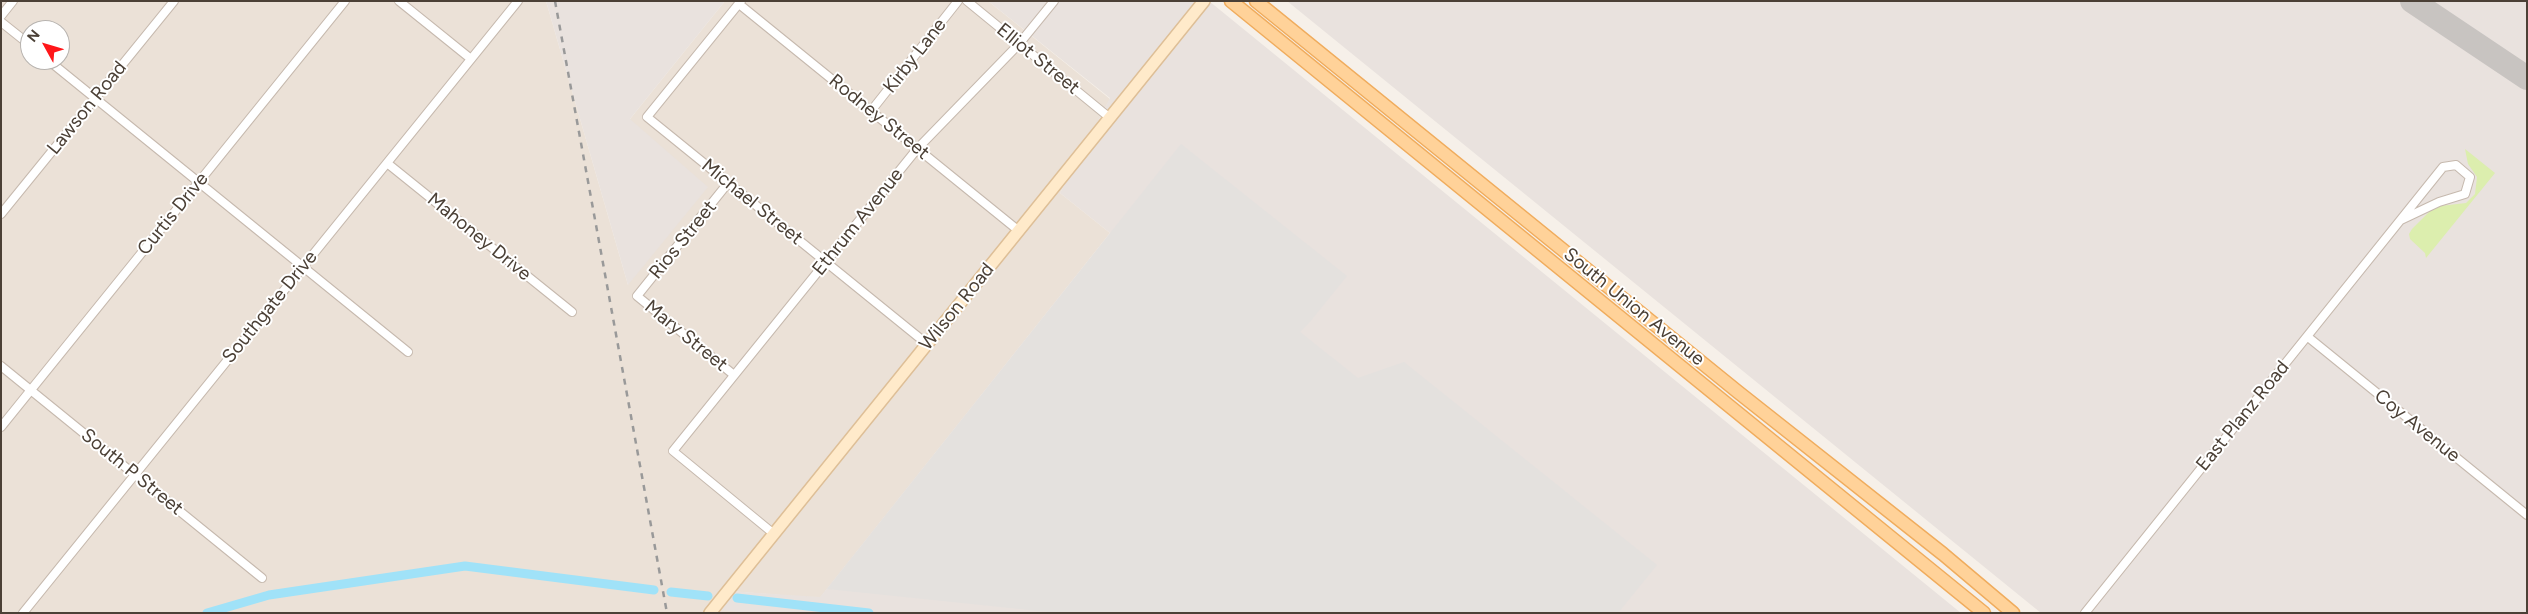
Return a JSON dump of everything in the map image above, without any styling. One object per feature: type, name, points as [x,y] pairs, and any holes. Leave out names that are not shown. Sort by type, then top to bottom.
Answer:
[{"type":"main road","name":"South Union Avenue","points":[[1231,1],[1984,613]]},
{"type":"main road","name":"South Union Avenue","points":[[1256,1],[1738,392],[1943,554],[2013,613]]},
{"type":"main road","points":[[1427,160],[1438,148]]},
{"type":"main road","points":[[1567,274],[1578,272],[1628,313],[1633,315],[1640,312]]},
{"type":"main road","points":[[1656,346],[1678,354],[1723,388],[1738,392]]},
{"type":"main road","points":[[1832,489],[1843,476]]},
{"type":"street","points":[[1,16],[13,1]]},
{"type":"street","name":"Lawson Road","points":[[1,214],[174,1]]},
{"type":"street","name":"Curtis Drive","points":[[1,427],[345,1]]},
{"type":"street","points":[[399,1],[471,59]]},
{"type":"street","name":"Southgate Drive","points":[[23,613],[518,1]]},
{"type":"street","name":"Kirby Lane","points":[[871,111],[958,1]]},
{"type":"street","name":"Elliot Street","points":[[967,1],[1110,118]]},
{"type":"street","name":"Ethrum Avenue","points":[[774,534],[673,452],[917,149],[1019,44],[1054,1]]},
{"type":"street","name":"Wilson Road","points":[[710,613],[1204,1]]},
{"type":"street","name":"Rodney Street","points":[[740,2],[1019,231]]},
{"type":"street","name":"Michael Street","points":[[740,2],[647,117],[927,344]]},
{"type":"street","points":[[1,22],[20,37]]},
{"type":"street","points":[[60,70],[408,352]]},
{"type":"street","name":"Mahoney Drive","points":[[387,162],[572,312]]},
{"type":"street","name":"East Planz Road","points":[[2085,613],[2443,167],[2456,165],[2470,177],[2465,194],[2439,202],[2401,220]]},
{"type":"street","name":"Rios Street","points":[[637,296],[728,183]]},
{"type":"street","name":"Mary Street","points":[[637,296],[734,375]]},
{"type":"street","name":"Coy Avenue","points":[[2308,337],[2527,515]]},
{"type":"street","name":"South P Street","points":[[1,366],[262,578]]},
{"type":"shaded area","points":[[1,1],[546,1],[628,285],[630,119],[725,1],[988,1],[1110,99],[1060,193],[1110,233],[820,598],[728,591],[746,613],[1,613]]},
{"type":"shaded area","points":[[546,1],[725,1],[630,119],[708,187],[628,285]]},
{"type":"shaded area","points":[[988,1],[1209,1],[1961,613],[746,613],[713,609],[728,591],[820,597],[1110,233],[1060,193],[1110,98]]},
{"type":"shaded area","points":[[1287,1],[2527,1],[2527,613],[2041,613]]},
{"type":"shaded area","points":[[1181,144],[1347,276],[1300,332],[1358,378],[1404,362],[1657,565],[1618,613],[1058,613],[827,589]]},
{"type":"green space","points":[[2465,149],[2495,173],[2426,258],[2425,253],[2410,239],[2409,234],[2412,229],[2431,210],[2440,206],[2466,203],[2475,194],[2477,177],[2468,164]]},
{"type":"waterway","points":[[207,613],[269,595],[465,566],[654,590]]},
{"type":"waterway","points":[[671,592],[708,596]]},
{"type":"waterway","points":[[737,598],[869,613]]},
{"type":"taxiway","points":[[2412,1],[2527,78]]},
{"type":"railway","points":[[555,1],[667,613]]}]
